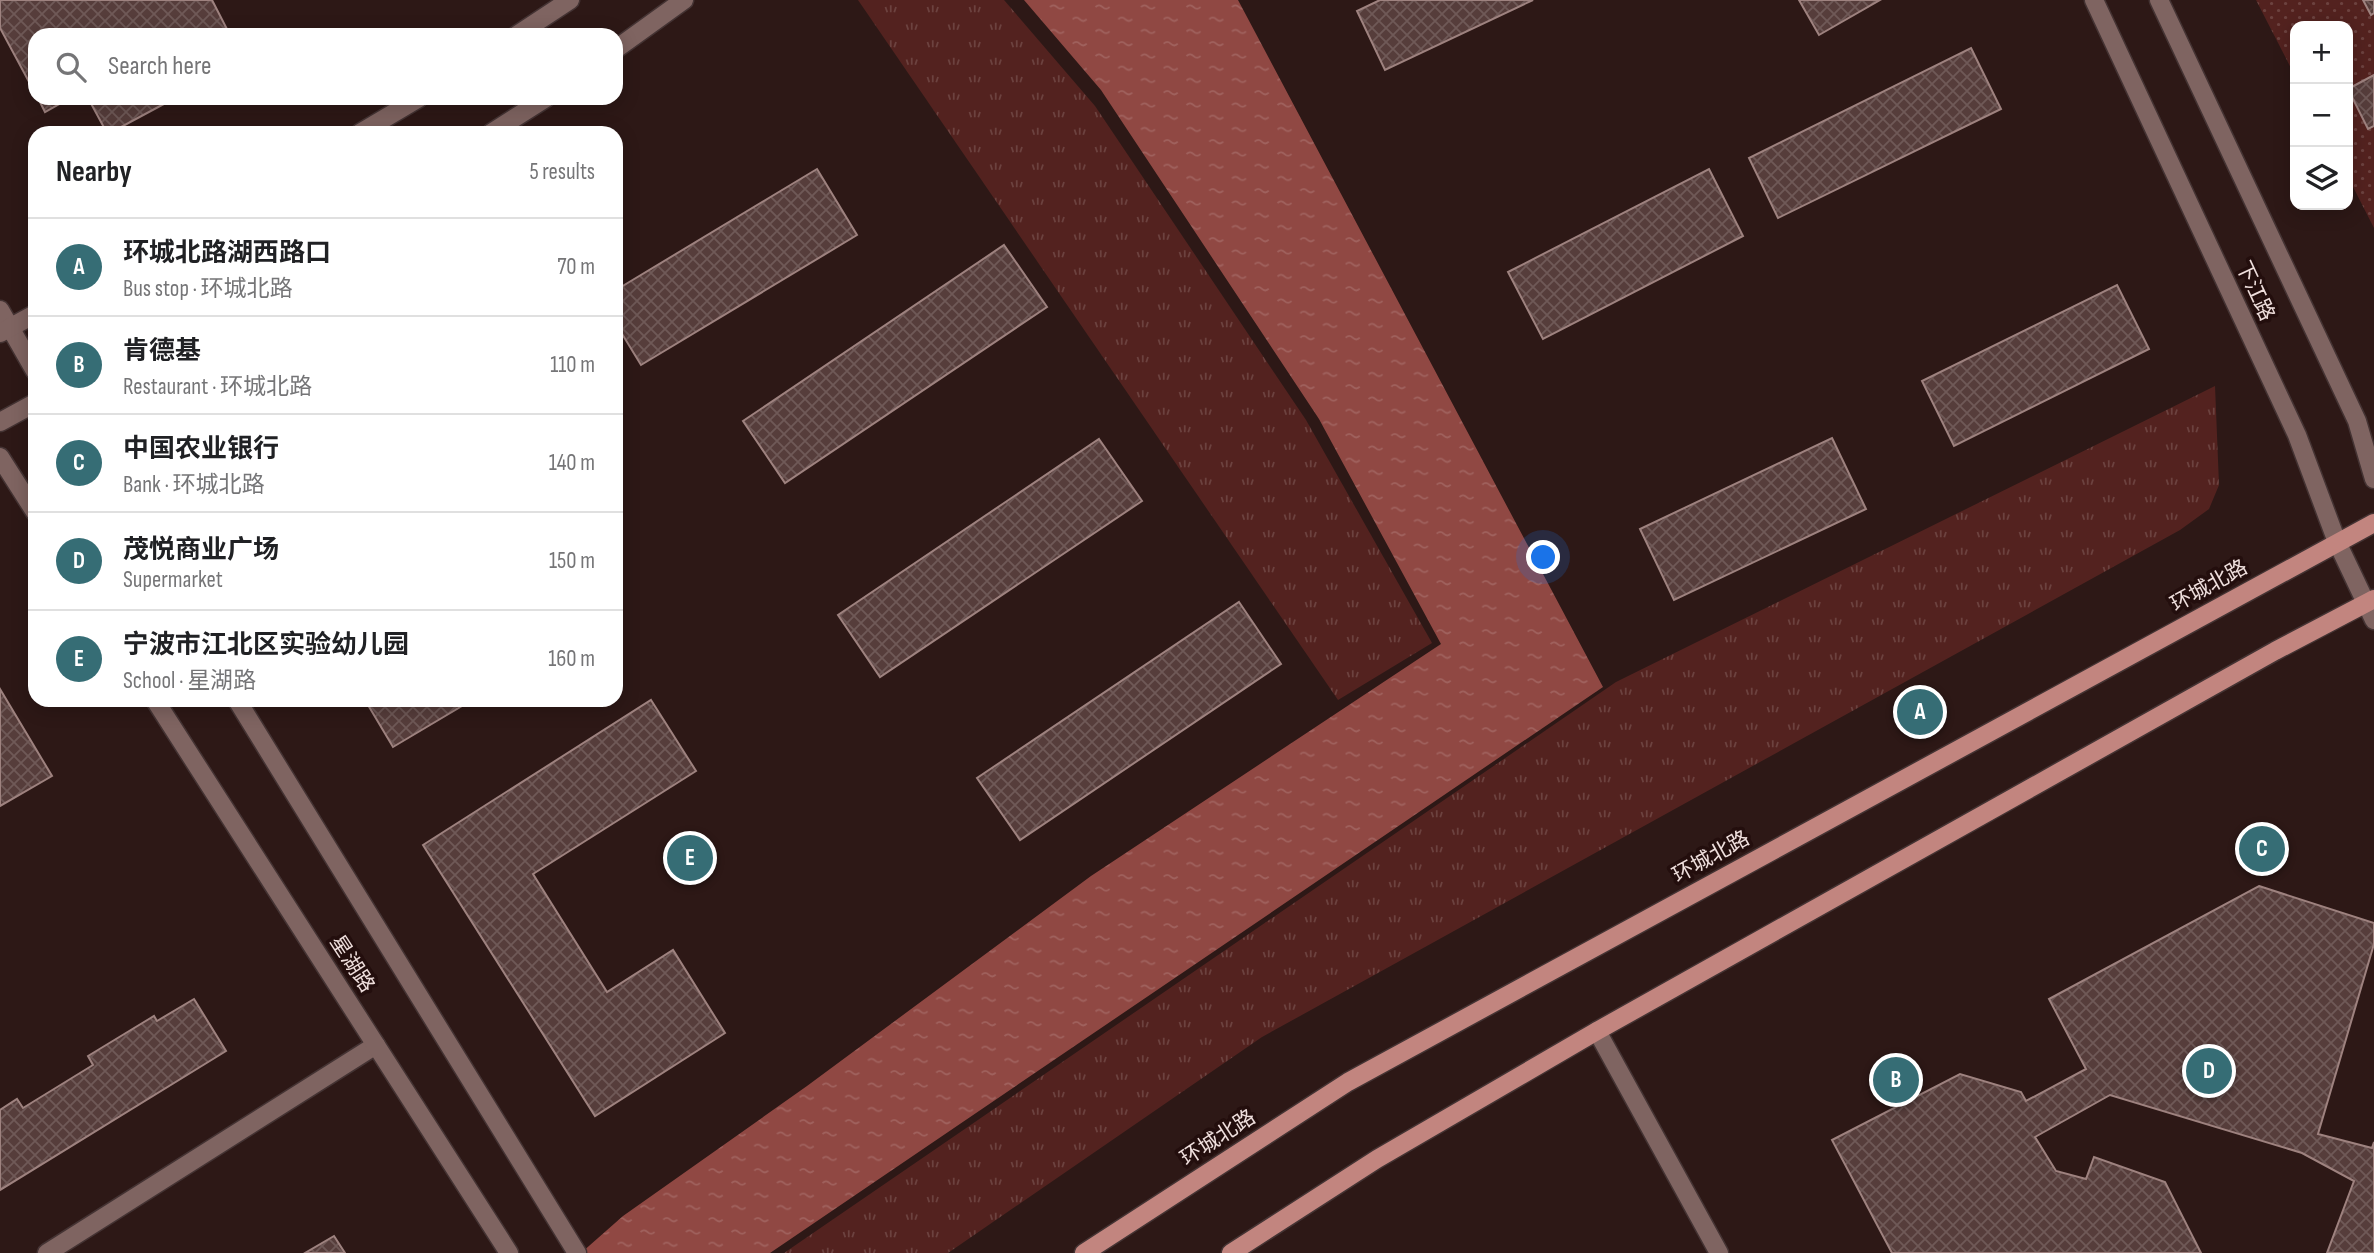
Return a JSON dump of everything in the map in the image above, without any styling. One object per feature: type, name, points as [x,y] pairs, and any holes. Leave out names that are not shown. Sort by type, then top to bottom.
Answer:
[{"type":"main road","name":"环城北路","points":[[1084,1253],[1348,1082],[2374,523]]},
{"type":"main road","points":[[1231,1253],[1377,1159],[1597,1031],[2275,651],[2371,608]]},
{"type":"street","points":[[528,28],[570,0]]},
{"type":"street","points":[[623,44],[684,0]]},
{"type":"street","name":"下江路","points":[[2095,0],[2297,435],[2337,542],[2371,608]]},
{"type":"street","name":"下江路","points":[[2159,0],[2357,421],[2374,479]]},
{"type":"street","points":[[372,126],[407,105]]},
{"type":"street","points":[[502,126],[535,105]]},
{"type":"street","points":[[0,310],[5,331],[28,362]]},
{"type":"street","points":[[5,331],[28,318]]},
{"type":"street","points":[[0,422],[28,407]]},
{"type":"street","points":[[0,457],[28,501]]},
{"type":"street","name":"星湖路","points":[[159,707],[509,1253]]},
{"type":"street","name":"星湖路","points":[[241,707],[577,1253]]},
{"type":"street","points":[[1597,1031],[1719,1253]]},
{"type":"street","points":[[47,1253],[376,1045]]},
{"type":"green space","points":[[858,0],[1004,0],[1095,106],[1306,420],[1432,643],[1338,700]]},
{"type":"green space","points":[[2256,0],[2374,0],[2374,228],[2353,187],[2353,21],[2290,21],[2290,66]]},
{"type":"green space","points":[[2215,386],[2219,485],[2209,509],[2180,530],[1262,1037],[948,1253],[784,1253],[1616,682]]},
{"type":"water","points":[[1024,0],[1238,0],[1603,687],[770,1253],[581,1253],[623,1216],[807,1086],[1091,876],[1441,644],[1319,419],[1101,90]]},
{"type":"building","points":[[0,0],[212,0],[226,28],[28,28],[28,80],[0,28]]},
{"type":"building","points":[[1380,0],[1533,0],[1385,70],[1357,11]]},
{"type":"building","points":[[1799,0],[1880,0],[1819,35]]},
{"type":"building","points":[[2363,0],[2374,0],[2374,13],[2371,15]]},
{"type":"building","points":[[1971,48],[2001,109],[1778,218],[1749,158]]},
{"type":"building","points":[[2374,75],[2374,126],[2368,129],[2353,99],[2353,86]]},
{"type":"building","points":[[42,105],[58,105],[45,112]]},
{"type":"building","points":[[92,105],[162,105],[123,126],[103,126]]},
{"type":"building","points":[[817,169],[857,235],[641,365],[623,335],[623,286]]},
{"type":"building","points":[[1709,169],[1743,236],[1543,339],[1508,272]]},
{"type":"building","points":[[1004,245],[1047,307],[785,483],[743,421]]},
{"type":"building","points":[[2117,285],[2149,349],[1954,446],[1922,381]]},
{"type":"building","points":[[1832,438],[1866,509],[1674,600],[1640,529]]},
{"type":"building","points":[[1099,439],[1142,501],[880,677],[838,615]]},
{"type":"building","points":[[1239,602],[1281,664],[1020,840],[977,778]]},
{"type":"building","points":[[0,689],[52,776],[0,806]]},
{"type":"building","points":[[651,700],[696,771],[533,874],[607,992],[673,950],[725,1033],[595,1116],[423,845]]},
{"type":"building","points":[[369,707],[460,707],[393,747]]},
{"type":"building","points":[[2259,886],[2374,923],[2374,944],[2318,1134],[2372,1148],[2374,1142],[2374,1253],[2327,1253],[2354,1181],[2302,1153],[2110,1095],[2035,1137],[2056,1171],[2086,1179],[2094,1157],[2165,1182],[2201,1253],[1892,1253],[1832,1140],[1960,1074],[2021,1092],[2026,1101],[2086,1069],[2049,999]]},
{"type":"building","points":[[194,999],[226,1051],[0,1190],[0,1110],[17,1099],[23,1108],[93,1065],[88,1056],[154,1016],[157,1021]]},
{"type":"building","points":[[334,1236],[345,1253],[305,1253]]},
{"type":"place","name":"环城北路湖西路口","points":[[1920,712]]},
{"type":"place","name":"中国农业银行","points":[[2262,849]]},
{"type":"place","name":"宁波市江北区实验幼儿园","points":[[690,858]]},
{"type":"place","name":"茂悦商业广场","points":[[2209,1071]]},
{"type":"place","name":"肯德基","points":[[1896,1080]]}]
